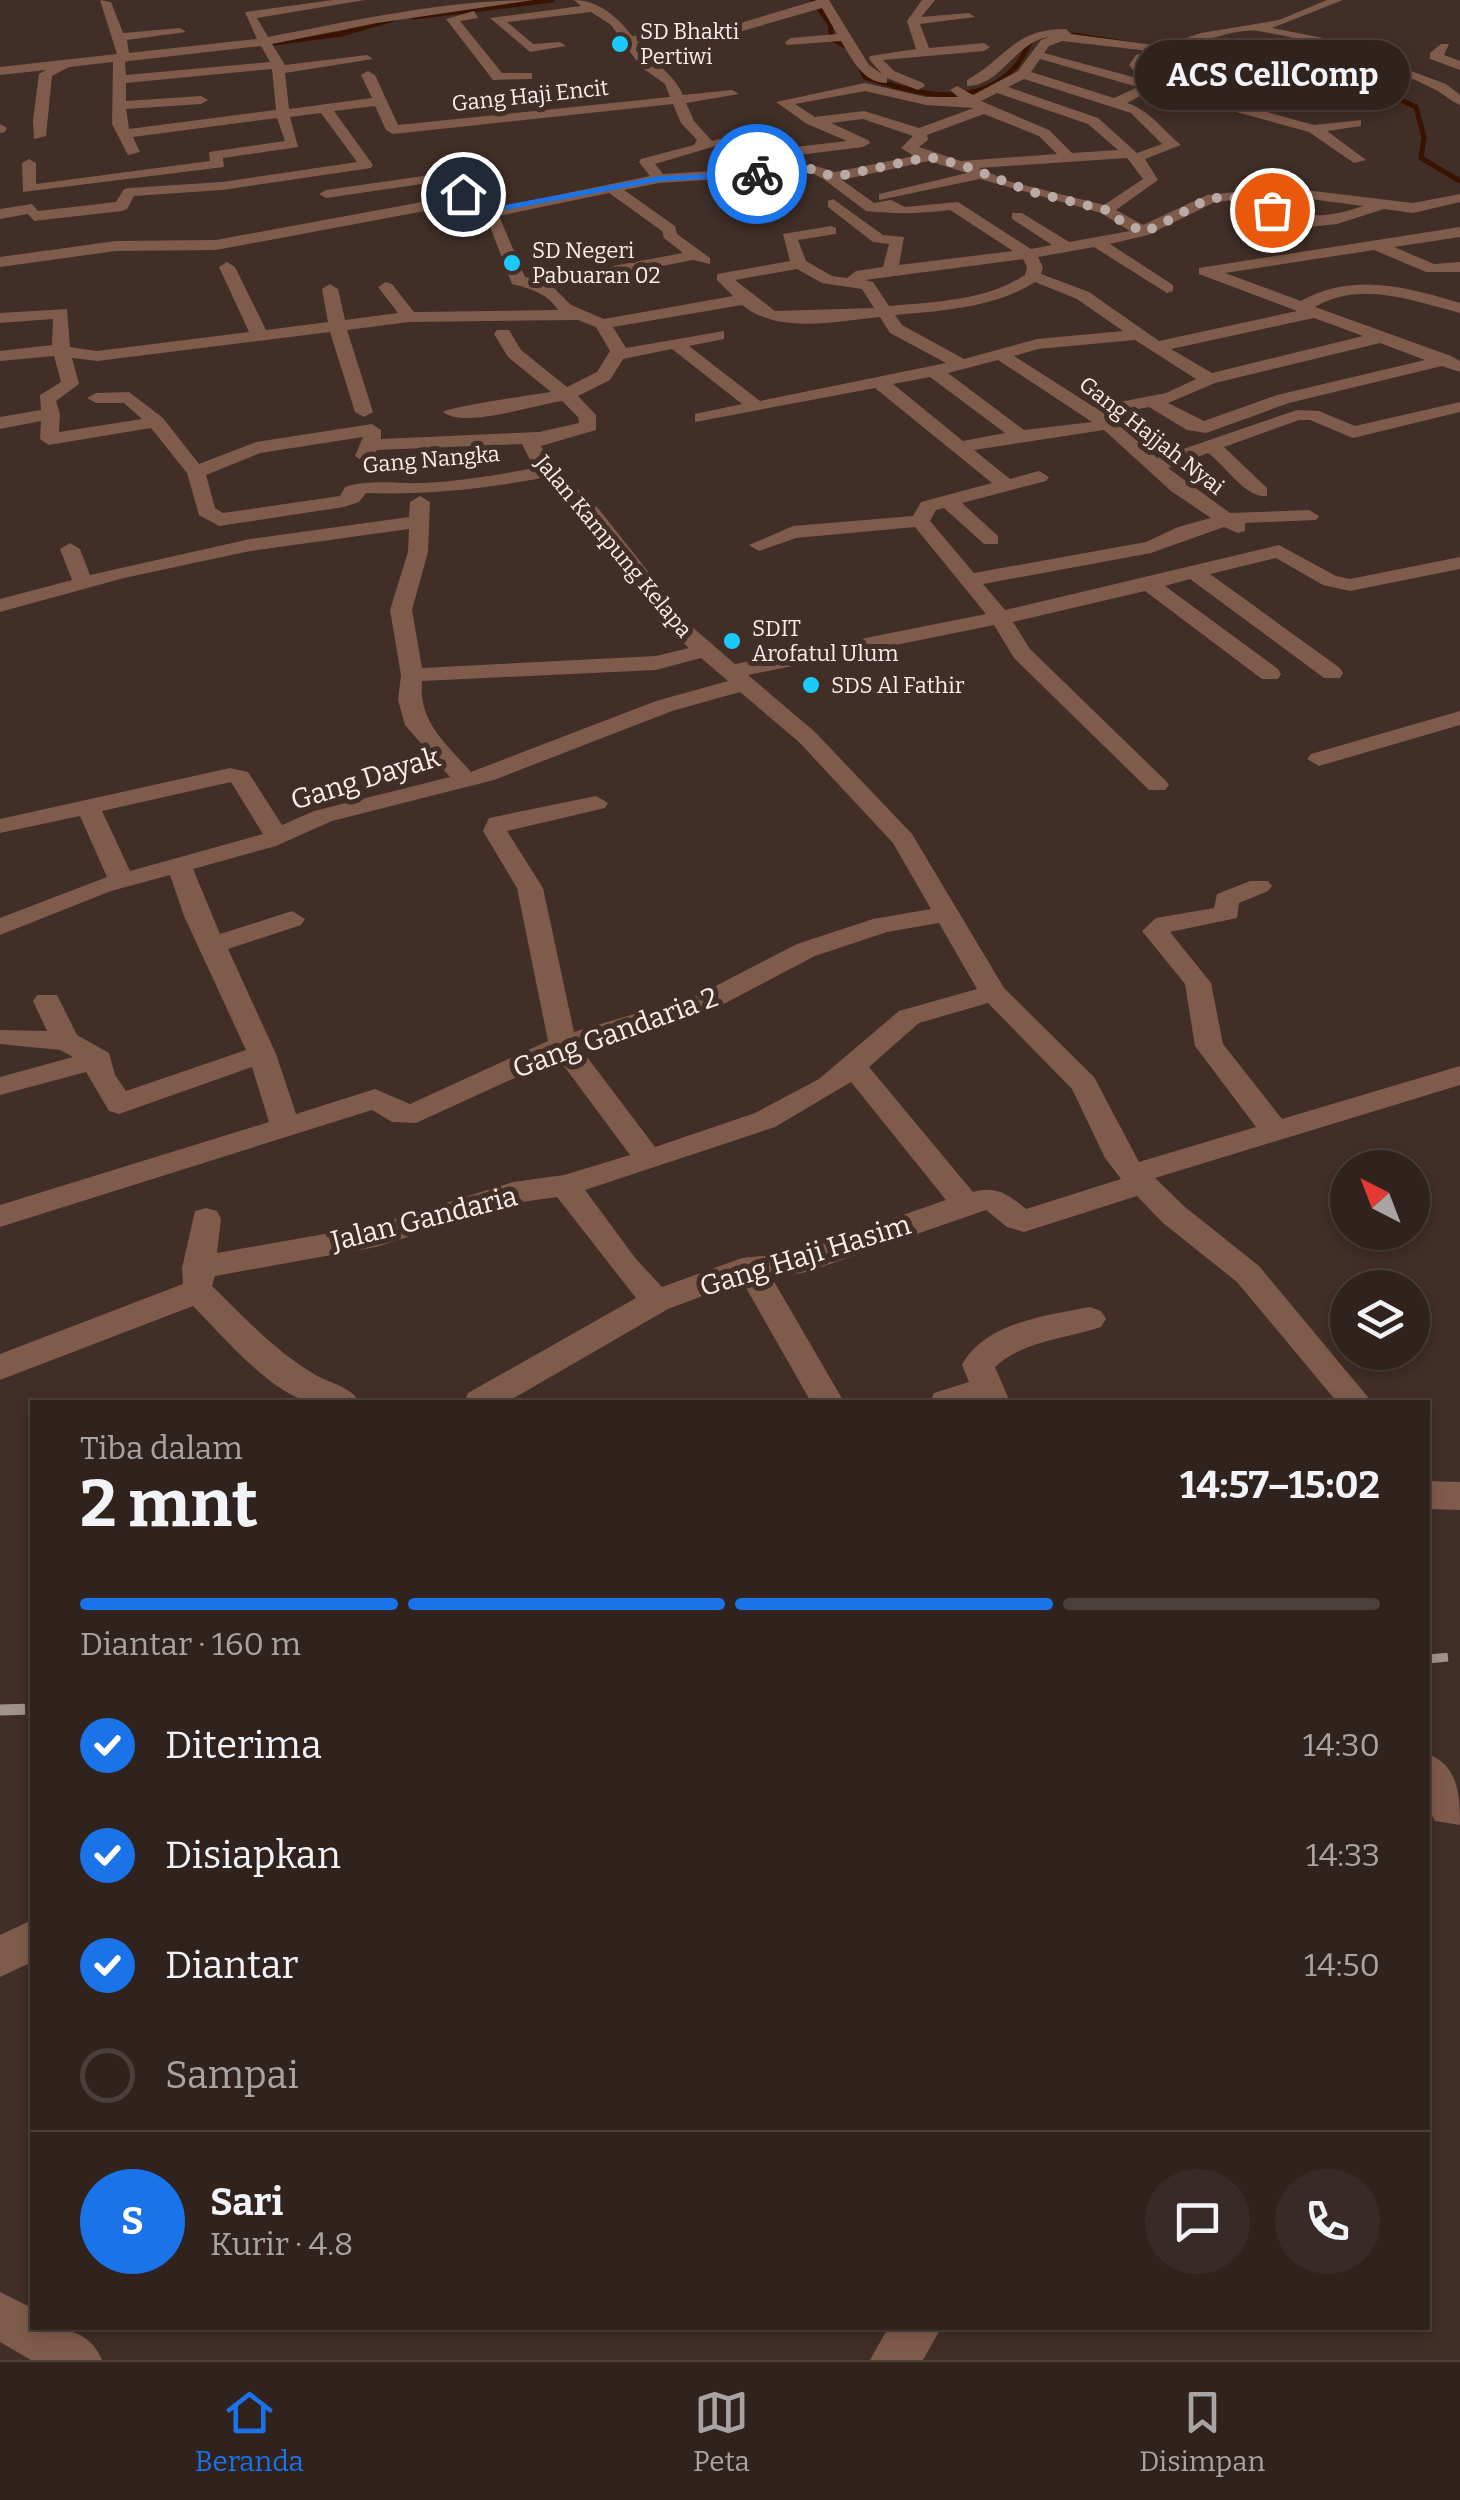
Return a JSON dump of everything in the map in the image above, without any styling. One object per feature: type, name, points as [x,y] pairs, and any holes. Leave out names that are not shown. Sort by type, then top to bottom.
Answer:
[{"type":"street","points":[[28,189],[219,164],[214,154],[293,144],[282,113],[278,67],[250,14],[358,0],[374,17]]},
{"type":"street","points":[[428,26],[499,2],[528,0]]},
{"type":"street","points":[[106,2],[114,32],[120,37],[196,31]]},
{"type":"street","points":[[1135,65],[1170,46],[1282,23],[1333,2]]},
{"type":"street","points":[[628,40],[725,32],[820,3],[841,38],[877,78],[906,88],[964,97]]},
{"type":"street","points":[[913,21],[929,3]]},
{"type":"street","points":[[235,28],[374,17],[463,14],[496,18],[588,5],[615,22],[646,64],[671,82],[688,123],[705,140],[701,145]]},
{"type":"street","points":[[463,14],[498,77],[528,76]]},
{"type":"street","points":[[1264,14],[1282,23]]},
{"type":"street","points":[[0,71],[335,35],[374,17]]},
{"type":"street","points":[[496,18],[530,48],[560,46]]},
{"type":"street","points":[[913,21],[970,24],[916,36]]},
{"type":"street","points":[[913,21],[916,36],[926,52]]},
{"type":"street","points":[[1252,28],[1330,42],[1441,87],[1460,101]]},
{"type":"street","points":[[920,133],[995,72],[1019,40],[1033,34],[1119,36],[1170,46]]},
{"type":"street","points":[[120,37],[117,106],[142,173]]},
{"type":"street","points":[[791,42],[841,38]]},
{"type":"street","points":[[1050,40],[1170,46]]},
{"type":"street","points":[[1050,40],[1101,55]]},
{"type":"street","points":[[741,141],[764,155],[863,143],[783,102],[865,87],[926,101],[1000,89],[1023,74],[1050,40]]},
{"type":"street","points":[[1445,46],[1435,56],[1460,66]]},
{"type":"street","points":[[984,47],[875,59],[888,74],[908,84],[964,97],[1035,128],[1067,158]]},
{"type":"street","points":[[1038,55],[1314,129],[1359,160]]},
{"type":"street","points":[[1118,60],[1135,65],[1149,85]]},
{"type":"street","points":[[40,136],[40,104],[46,91],[46,74],[63,66]]},
{"type":"street","points":[[118,79],[278,67],[344,84],[380,102]]},
{"type":"street","points":[[125,134],[325,108],[344,84],[368,67],[402,150]]},
{"type":"street","points":[[888,74],[923,71]]},
{"type":"street","points":[[920,133],[921,140],[908,148],[962,165],[1131,156],[1174,145],[1161,138],[1136,110],[1023,74]]},
{"type":"street","points":[[1441,87],[1460,82]]},
{"type":"street","points":[[1115,103],[1149,85]]},
{"type":"street","points":[[1000,89],[1093,121],[1146,168],[1151,180],[1106,210]]},
{"type":"street","name":"Gang Haji Encit","points":[[393,130],[732,94]]},
{"type":"street","points":[[117,106],[201,100]]},
{"type":"street","points":[[0,214],[122,206],[129,192],[222,186],[366,165],[325,108]]},
{"type":"street","points":[[816,122],[864,115],[920,133]]},
{"type":"street","points":[[1314,129],[1356,123]]},
{"type":"street","points":[[1025,160],[997,141],[1035,128]]},
{"type":"street","points":[[214,139],[287,131]]},
{"type":"street","points":[[660,178],[646,162],[701,145],[782,137]]},
{"type":"street","points":[[696,196],[831,179],[929,157]]},
{"type":"street","points":[[26,236],[33,213],[28,189],[30,164]]},
{"type":"street","points":[[895,165],[924,178]]},
{"type":"street","points":[[962,165],[978,175],[1106,210],[1144,232]]},
{"type":"street","points":[[414,180],[455,207],[482,205],[494,210],[660,178],[725,178],[812,169],[872,208],[891,205],[902,212],[953,205],[1028,254],[1035,267],[1032,278]]},
{"type":"street","points":[[0,262],[116,246],[216,245],[463,194],[447,172],[326,194]]},
{"type":"street","points":[[861,201],[978,175]]},
{"type":"street","points":[[611,188],[670,229],[669,235],[766,314],[781,318],[972,300],[1012,289],[1032,278],[1058,282],[1094,299],[1156,347],[1209,379]]},
{"type":"street","points":[[853,281],[862,274],[1099,243],[1144,232],[1205,200],[1289,192],[1424,207],[1459,199]]},
{"type":"street","points":[[821,196],[878,239],[898,240],[889,273]]},
{"type":"street","points":[[1237,196],[1304,223],[1331,223],[1380,205]]},
{"type":"street","points":[[1424,207],[1460,229]]},
{"type":"street","points":[[494,210],[490,213],[493,226],[518,281],[538,285],[697,255]]},
{"type":"street","points":[[1017,216],[1068,248]]},
{"type":"street","points":[[1331,223],[1432,269],[1460,266]]},
{"type":"street","points":[[1452,363],[1205,270],[1381,247],[1460,229]]},
{"type":"street","points":[[799,264],[789,238],[831,232]]},
{"type":"street","points":[[1099,243],[1167,288]]},
{"type":"street","points":[[723,277],[799,264],[828,280],[867,285],[896,329],[962,365]]},
{"type":"street","points":[[227,268],[260,336]]},
{"type":"street","points":[[538,285],[578,315],[602,324],[747,300]]},
{"type":"street","points":[[1156,347],[1310,310],[1323,295],[1376,286],[1460,308]]},
{"type":"street","points":[[386,287],[409,317]]},
{"type":"street","points":[[330,288],[364,412]]},
{"type":"street","points":[[2,314],[62,314],[61,352],[70,384],[46,399],[51,414],[49,439],[156,422]]},
{"type":"street","points":[[0,356],[61,352],[98,356],[409,317],[578,315]]},
{"type":"street","points":[[602,324],[620,355]]},
{"type":"street","points":[[503,334],[514,353],[566,395]]},
{"type":"street","points":[[701,418],[962,365],[1037,344],[1138,334]]},
{"type":"street","points":[[452,412],[481,412],[517,401],[566,395],[604,376],[620,355],[718,336]]},
{"type":"street","points":[[959,447],[1100,418],[1182,394],[1209,379],[1386,336]]},
{"type":"street","points":[[676,344],[757,407]]},
{"type":"street","points":[[1020,366],[1108,349]]},
{"type":"street","name":"Gang Hajjah Nyai","points":[[998,354],[1100,418],[1224,520],[1330,581],[1350,586],[1460,563]]},
{"type":"street","points":[[1152,402],[1194,426],[1206,427],[1283,399],[1452,363]]},
{"type":"street","points":[[934,371],[1020,436]]},
{"type":"street","points":[[880,383],[1006,485]]},
{"type":"street","name":"Jalan Kampung Kelapa","points":[[566,395],[587,414],[589,426],[539,438],[531,446],[546,471],[584,504],[665,610],[807,737],[903,839],[992,993],[1084,1084],[1120,1158],[1174,1215],[1248,1274],[1354,1400]]},
{"type":"street","points":[[96,398],[129,397],[156,422],[196,472],[206,512],[219,520],[241,518],[250,545]]},
{"type":"street","points":[[1154,466],[1297,415],[1313,416],[1348,432],[1460,406]]},
{"type":"street","points":[[0,422],[51,414]]},
{"type":"street","points":[[196,472],[256,448],[328,434],[372,430],[368,451],[539,438]]},
{"type":"street","points":[[1210,446],[1232,462],[1260,492]]},
{"type":"street","name":"Gang Nangka","points":[[241,518],[344,501],[352,498],[352,492],[365,487],[420,489],[546,471]]},
{"type":"street","points":[[920,520],[928,506],[1039,478]]},
{"type":"street","points":[[420,489],[418,552],[401,610],[412,676],[409,700],[417,725],[466,780]]},
{"type":"street","points":[[947,500],[991,540]]},
{"type":"street","points":[[969,580],[1151,547],[1224,520],[1254,515],[1308,516]]},
{"type":"street","points":[[759,544],[793,532],[920,520]]},
{"type":"street","points":[[920,520],[1000,618],[1022,653],[1157,784]]},
{"type":"street","points":[[1,602],[250,545],[420,522]]},
{"type":"street","points":[[70,549],[84,585]]},
{"type":"street","name":"Gang Dayak","points":[[0,926],[122,880],[277,837],[323,816],[466,780],[740,678],[746,667],[1000,618],[1278,552]]},
{"type":"street","points":[[1196,574],[1332,673]]},
{"type":"street","points":[[1151,584],[1270,674]]},
{"type":"street","points":[[412,676],[656,663],[706,650]]},
{"type":"street","points":[[1319,759],[1460,718]]},
{"type":"street","points":[[0,826],[230,776],[240,777],[277,837]]},
{"type":"street","points":[[596,803],[498,824],[495,831],[530,888],[563,1045],[648,1160]]},
{"type":"street","points":[[87,805],[122,880]]},
{"type":"street","points":[[180,866],[197,916],[262,1054],[286,1126]]},
{"type":"street","points":[[1259,886],[1226,899],[1228,913],[1165,924],[1154,932],[1198,982],[1209,1046],[1276,1132]]},
{"type":"street","name":"Gang Gandaria 2","points":[[0,1216],[375,1099],[402,1115],[416,1113],[563,1045],[708,1002],[781,962],[850,935],[946,914]]},
{"type":"street","points":[[212,945],[292,919]]},
{"type":"street","name":"Jalan Gandaria","points":[[0,1367],[198,1279],[376,1236],[513,1194],[565,1185],[765,1120],[829,1086],[909,1017],[992,993]]},
{"type":"street","points":[[47,1001],[66,1041]]},
{"type":"street","points":[[6,1037],[66,1041],[99,1059]]},
{"type":"street","points":[[99,1059],[101,1075],[119,1104],[262,1054]]},
{"type":"street","points":[[0,1086],[99,1059]]},
{"type":"street","points":[[853,1066],[967,1205]]},
{"type":"street","points":[[1137,1179],[1460,1075]]},
{"type":"street","name":"Gang Haji Hasim","points":[[484,1400],[657,1302],[726,1274],[796,1264],[876,1233],[992,1198],[1015,1219],[1024,1221],[1137,1179]]},
{"type":"street","points":[[565,1185],[624,1267],[657,1302]]},
{"type":"street","points":[[206,1219],[198,1279],[282,1369],[323,1396],[336,1400]]},
{"type":"street","points":[[751,1269],[827,1400]]},
{"type":"street","points":[[961,1400],[990,1396],[978,1365],[982,1358],[1025,1336],[1090,1319]]},
{"type":"street","points":[[1430,1496],[1460,1496]]},
{"type":"street","points":[[1430,1776],[1449,1814]]},
{"type":"street","points":[[0,1957],[30,1941]]},
{"type":"street","points":[[0,2316],[67,2357]]},
{"type":"street","points":[[894,2360],[915,2330]]},
{"type":"waterway","points":[[414,17],[552,0]]},
{"type":"waterway","points":[[813,0],[830,24],[832,39],[852,49],[865,77],[924,93],[964,94],[983,89],[1016,66],[1033,39]]},
{"type":"waterway","points":[[267,44],[341,34],[393,19]]},
{"type":"waterway","points":[[1074,35],[1325,75],[1375,88],[1416,107],[1424,137],[1421,158],[1460,181]]},
{"type":"railway","points":[[1430,1659],[1460,1656]]},
{"type":"railway","points":[[0,1710],[30,1709]]},
{"type":"way so far","points":[[757,174],[812,169],[834,177],[929,157],[962,165],[1003,184],[1106,210],[1144,232],[1212,198],[1237,196],[1272,210]]},
{"type":"place","name":"SD Bhakti Pertiwi","points":[[620,44]]},
{"type":"place","name":"ACS CellComp","points":[[1272,210]]},
{"type":"place","name":"SD Negeri Pabuaran 02","points":[[512,263]]},
{"type":"place","name":"SDIT Arofatul Ulum","points":[[732,641]]},
{"type":"place","name":"SDS Al Fathir","points":[[811,685]]},
{"type":"route","points":[[463,194],[444,198],[455,207],[482,205],[494,210],[660,178],[757,174]]}]
